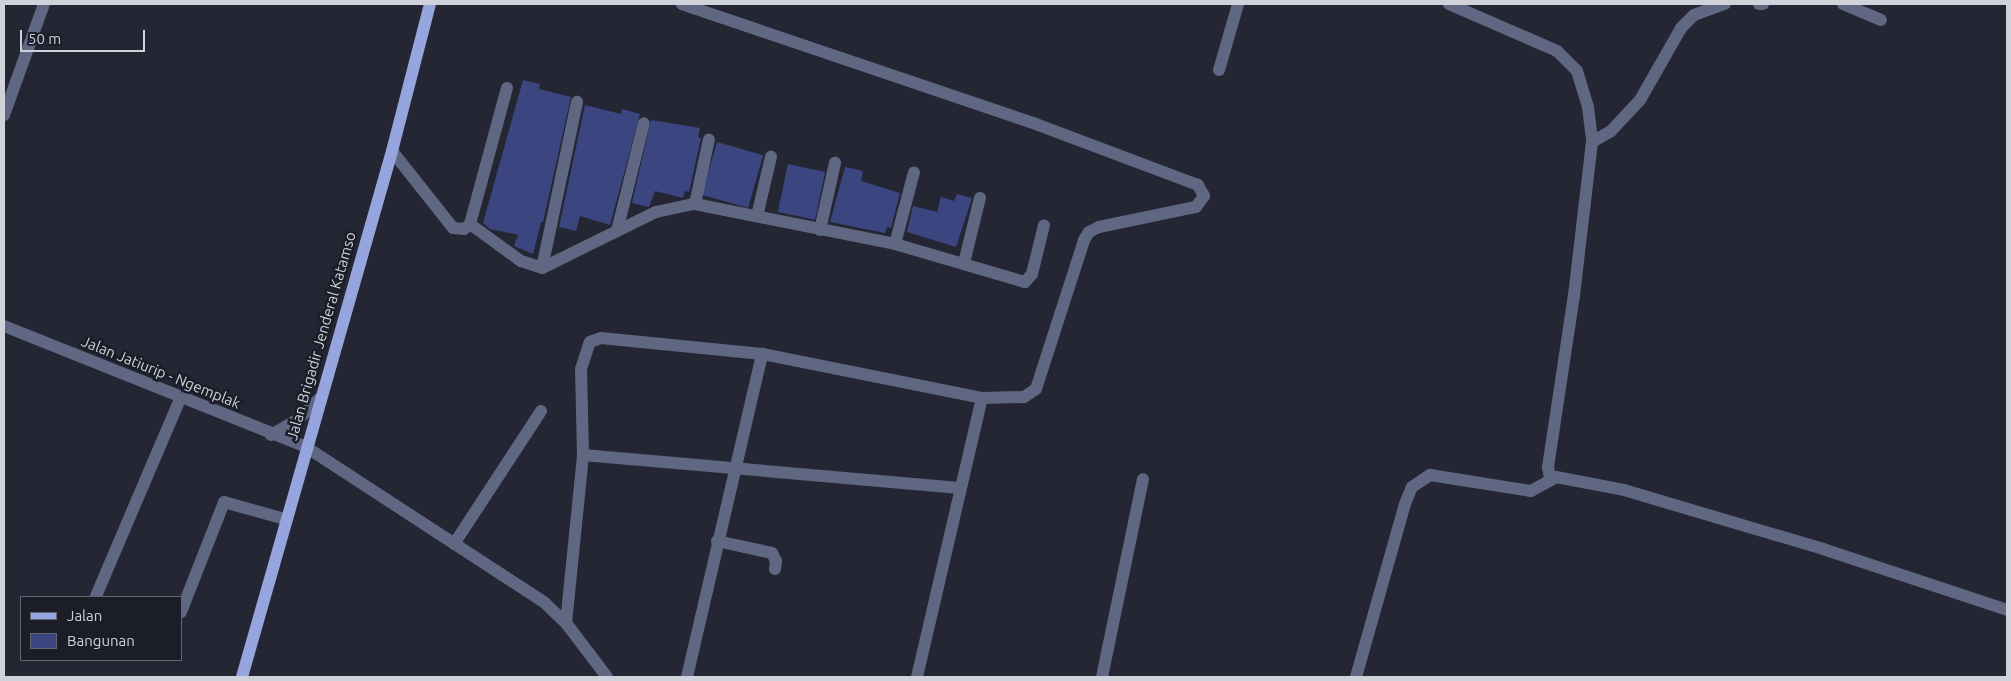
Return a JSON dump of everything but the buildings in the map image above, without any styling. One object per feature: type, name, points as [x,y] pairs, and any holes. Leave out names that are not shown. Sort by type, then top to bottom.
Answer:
[{"type":"main road","name":"Jalan Brigadir Jenderal Katamso","points":[[242,677],[285,519],[392,151],[430,4]]},
{"type":"street","points":[[4,114],[44,4]]},
{"type":"street","points":[[566,623],[583,456],[581,369],[590,342],[601,338],[762,354],[982,398],[1024,397],[1036,389],[1084,240],[1089,232],[1099,227],[1196,207],[1202,200],[1203,190],[1180,178],[1036,124],[682,4]]},
{"type":"street","points":[[1219,70],[1238,4]]},
{"type":"street","points":[[1449,4],[1470,7],[1557,51],[1577,71],[1588,107],[1592,142],[1574,295],[1546,482]]},
{"type":"street","points":[[1592,142],[1611,131],[1640,100],[1681,28],[1694,15],[1725,4]]},
{"type":"street","points":[[1843,4],[1881,20]]},
{"type":"street","points":[[392,151],[453,228],[464,229],[470,224],[507,88]]},
{"type":"street","points":[[542,268],[577,102]]},
{"type":"street","points":[[617,231],[644,123]]},
{"type":"street","points":[[695,204],[709,139]]},
{"type":"street","points":[[757,216],[771,157]]},
{"type":"street","points":[[820,230],[835,163]]},
{"type":"street","points":[[895,244],[914,172]]},
{"type":"street","points":[[964,263],[980,198]]},
{"type":"street","points":[[470,224],[521,261],[542,268],[667,208],[695,204],[895,244],[1025,282],[1032,274],[1044,225]]},
{"type":"street","name":"Jalan Jatiurip - Ngemplak","points":[[4,326],[271,435],[306,447],[524,588],[566,623],[606,677]]},
{"type":"street","points":[[688,677],[717,541],[762,354]]},
{"type":"street","points":[[96,596],[181,397]]},
{"type":"street","points":[[271,435],[299,419],[320,398]]},
{"type":"street","points":[[917,677],[982,398]]},
{"type":"street","points":[[454,544],[541,412]]},
{"type":"street","points":[[583,456],[960,488]]},
{"type":"street","points":[[1356,677],[1398,525],[1417,481],[1430,474],[1446,475],[1531,492],[1546,482],[1563,477],[1624,490],[1823,549],[2007,610]]},
{"type":"street","points":[[1102,677],[1143,479]]},
{"type":"street","points":[[182,609],[224,502],[285,519]]},
{"type":"street","points":[[717,541],[772,553],[776,561],[775,569]]}]
